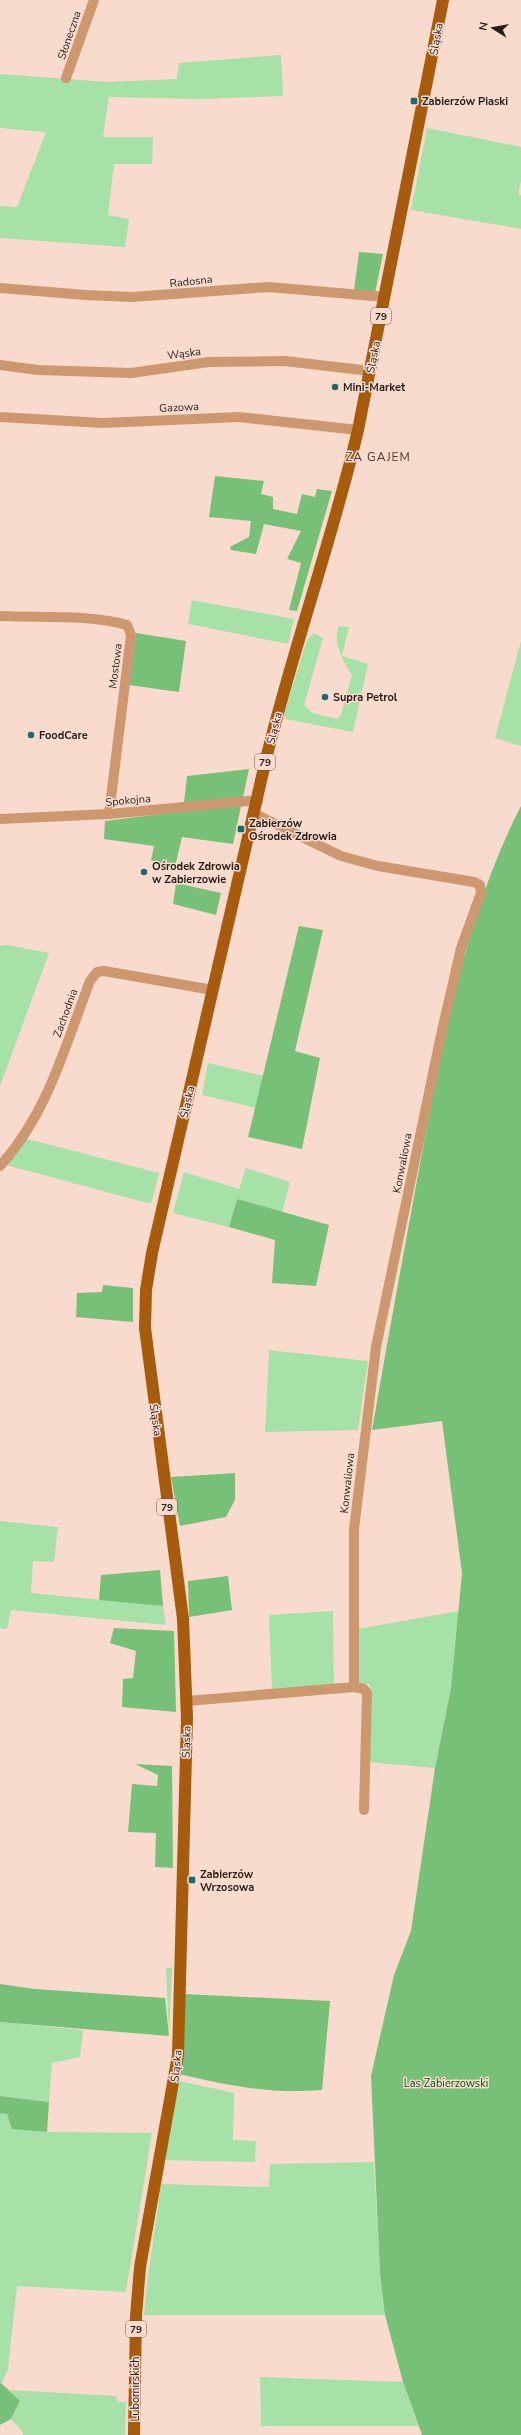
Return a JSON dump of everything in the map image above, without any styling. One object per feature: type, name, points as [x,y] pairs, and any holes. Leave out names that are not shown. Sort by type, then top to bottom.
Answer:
[{"type":"main road","name":"Śląska","points":[[148,2223],[178,2056],[187,1701],[183,1619],[152,1391],[145,1328],[145,1305],[152,1253],[254,814],[292,661],[342,498],[358,430],[444,0]]},
{"type":"main road","name":"Lubomirskich","points":[[134,2435],[137,2291],[148,2223]]},
{"type":"street","name":"Słoneczna","points":[[66,78],[94,0]]},
{"type":"street","name":"Radosna","points":[[0,288],[86,296],[132,297],[268,287],[385,297]]},
{"type":"street","name":"Wąska","points":[[0,365],[45,370],[130,373],[204,362],[285,361],[370,371]]},
{"type":"street","name":"Gazowa","points":[[0,417],[103,422],[239,417],[358,430]]},
{"type":"street","name":"Mostowa","points":[[0,616],[78,619],[116,622],[127,625],[131,635],[109,814]]},
{"type":"street","name":"Spokojna","points":[[0,819],[109,814],[258,800]]},
{"type":"street","name":"Konwaliowa","points":[[254,814],[341,856],[378,866],[469,880],[480,885],[481,893],[461,948],[442,1028],[376,1347],[354,1529],[354,1687]]},
{"type":"street","name":"Zachodnia","points":[[0,1166],[17,1147],[38,1112],[94,974],[104,971],[213,990]]},
{"type":"street","points":[[187,1701],[354,1687],[364,1690],[367,1694],[364,1810]]},
{"type":"green space","points":[[281,55],[283,96],[201,99],[109,97],[103,137],[153,137],[152,164],[114,164],[108,215],[129,219],[125,247],[0,238],[0,206],[17,207],[46,132],[0,128],[0,74],[108,82],[177,79],[179,63]]},
{"type":"green space","points":[[427,128],[521,147],[521,181],[518,194],[521,195],[521,229],[411,210]]},
{"type":"green space","points":[[359,252],[383,254],[375,293],[354,290]]},
{"type":"green space","points":[[215,476],[264,481],[261,494],[273,497],[273,509],[297,514],[302,494],[315,497],[317,489],[332,491],[297,611],[289,610],[301,563],[287,559],[301,531],[264,524],[256,554],[231,550],[230,547],[249,537],[251,521],[209,517]]},
{"type":"green space","points":[[192,600],[294,619],[288,644],[188,624]]},
{"type":"green space","points":[[339,626],[349,627],[342,656],[368,664],[353,732],[286,719],[284,714],[307,640],[314,633],[323,638],[304,705],[312,713],[337,719],[341,715],[352,675],[342,658],[338,645],[337,632]]},
{"type":"green space","points":[[136,633],[186,641],[179,692],[129,685]]},
{"type":"green space","points":[[521,641],[521,746],[495,738]]},
{"type":"green space","points":[[249,769],[233,844],[182,837],[174,871],[151,860],[154,846],[104,839],[105,821],[183,811],[187,776]]},
{"type":"green space","name":"Las Zabierzowski","points":[[521,806],[521,2435],[422,2435],[403,2382],[385,2315],[380,2274],[371,2076],[394,1975],[411,1931],[435,1768],[451,1688],[462,1573],[442,1421],[372,1430],[422,1153],[448,1020],[471,932],[485,889]]},
{"type":"green space","points":[[176,883],[221,893],[216,915],[173,904]]},
{"type":"green space","points":[[299,926],[323,930],[295,1051],[320,1058],[302,1149],[248,1137]]},
{"type":"green space","points":[[8,945],[49,953],[0,1086],[0,946]]},
{"type":"green space","points":[[208,1063],[264,1076],[256,1108],[202,1095]]},
{"type":"green space","points":[[27,1139],[159,1173],[151,1204],[6,1165]]},
{"type":"green space","points":[[246,1168],[290,1182],[282,1213],[237,1199],[229,1227],[173,1213],[184,1172],[239,1189]]},
{"type":"green space","points":[[237,1199],[329,1225],[316,1286],[272,1283],[275,1240],[229,1227]]},
{"type":"green space","points":[[103,1285],[133,1288],[133,1322],[76,1317],[77,1293],[102,1292]]},
{"type":"green space","points":[[269,1350],[368,1361],[358,1430],[265,1432]]},
{"type":"green space","points":[[235,1473],[235,1500],[226,1517],[180,1526],[171,1477]]},
{"type":"green space","points":[[0,1521],[58,1527],[54,1562],[33,1561],[31,1593],[163,1606],[166,1625],[11,1610],[7,1629],[0,1628]]},
{"type":"green space","points":[[160,1570],[163,1606],[99,1600],[101,1575]]},
{"type":"green space","points":[[228,1576],[232,1610],[189,1617],[188,1581]]},
{"type":"green space","points":[[333,1611],[334,1685],[272,1690],[269,1615]]},
{"type":"green space","points":[[459,1611],[451,1688],[435,1768],[368,1762],[370,1684],[354,1685],[357,1629]]},
{"type":"green space","points":[[114,1628],[174,1631],[176,1712],[122,1707],[123,1679],[133,1678],[136,1651],[110,1643]]},
{"type":"green space","points":[[135,1764],[172,1766],[173,1868],[155,1867],[156,1833],[128,1832],[132,1784],[157,1786],[158,1775]]},
{"type":"green space","points":[[166,1968],[172,1968],[169,2036]]},
{"type":"green space","points":[[0,1984],[35,1989],[165,1998],[169,2036],[0,2022]]},
{"type":"green space","points":[[184,1994],[330,2001],[322,2090],[285,2091],[250,2088],[180,2074]]},
{"type":"green space","points":[[0,2022],[83,2030],[80,2057],[52,2063],[49,2102],[0,2096]]},
{"type":"green space","points":[[179,2081],[234,2093],[233,2140],[256,2141],[255,2162],[165,2160]]},
{"type":"green space","points":[[0,2096],[49,2102],[47,2132],[12,2129],[7,2114],[0,2113]]},
{"type":"green space","points":[[0,2113],[7,2114],[12,2129],[47,2132],[152,2133],[126,2292],[17,2286],[8,2369],[2,2383],[0,2382]]},
{"type":"green space","points":[[374,2162],[380,2274],[385,2315],[144,2315],[147,2282],[161,2184],[269,2187],[270,2164]]},
{"type":"green space","points":[[260,2377],[403,2382],[418,2426],[261,2426]]},
{"type":"green space","points":[[0,2382],[20,2401],[11,2419],[0,2425]]},
{"type":"green space","points":[[9,2390],[116,2396],[118,2402],[126,2402],[125,2435],[23,2435],[23,2432],[11,2419],[20,2401]]},
{"type":"place","name":"Zabierzów Piaski","points":[[414,101]]},
{"type":"place","name":"Mini-Market","points":[[335,387]]},
{"type":"place","name":"Supra Petrol","points":[[325,697]]},
{"type":"place","name":"FoodCare","points":[[31,735]]},
{"type":"place","name":"Zabierzów Ośrodek Zdrowia","points":[[241,829]]},
{"type":"place","name":"Ośrodek Zdrowia w Zabierzowie","points":[[144,872]]},
{"type":"place","name":"Zabierzów Wrzosowa","points":[[192,1880]]},
{"type":"district","name":"ZA GAJEM","points":[[378,457]]}]
